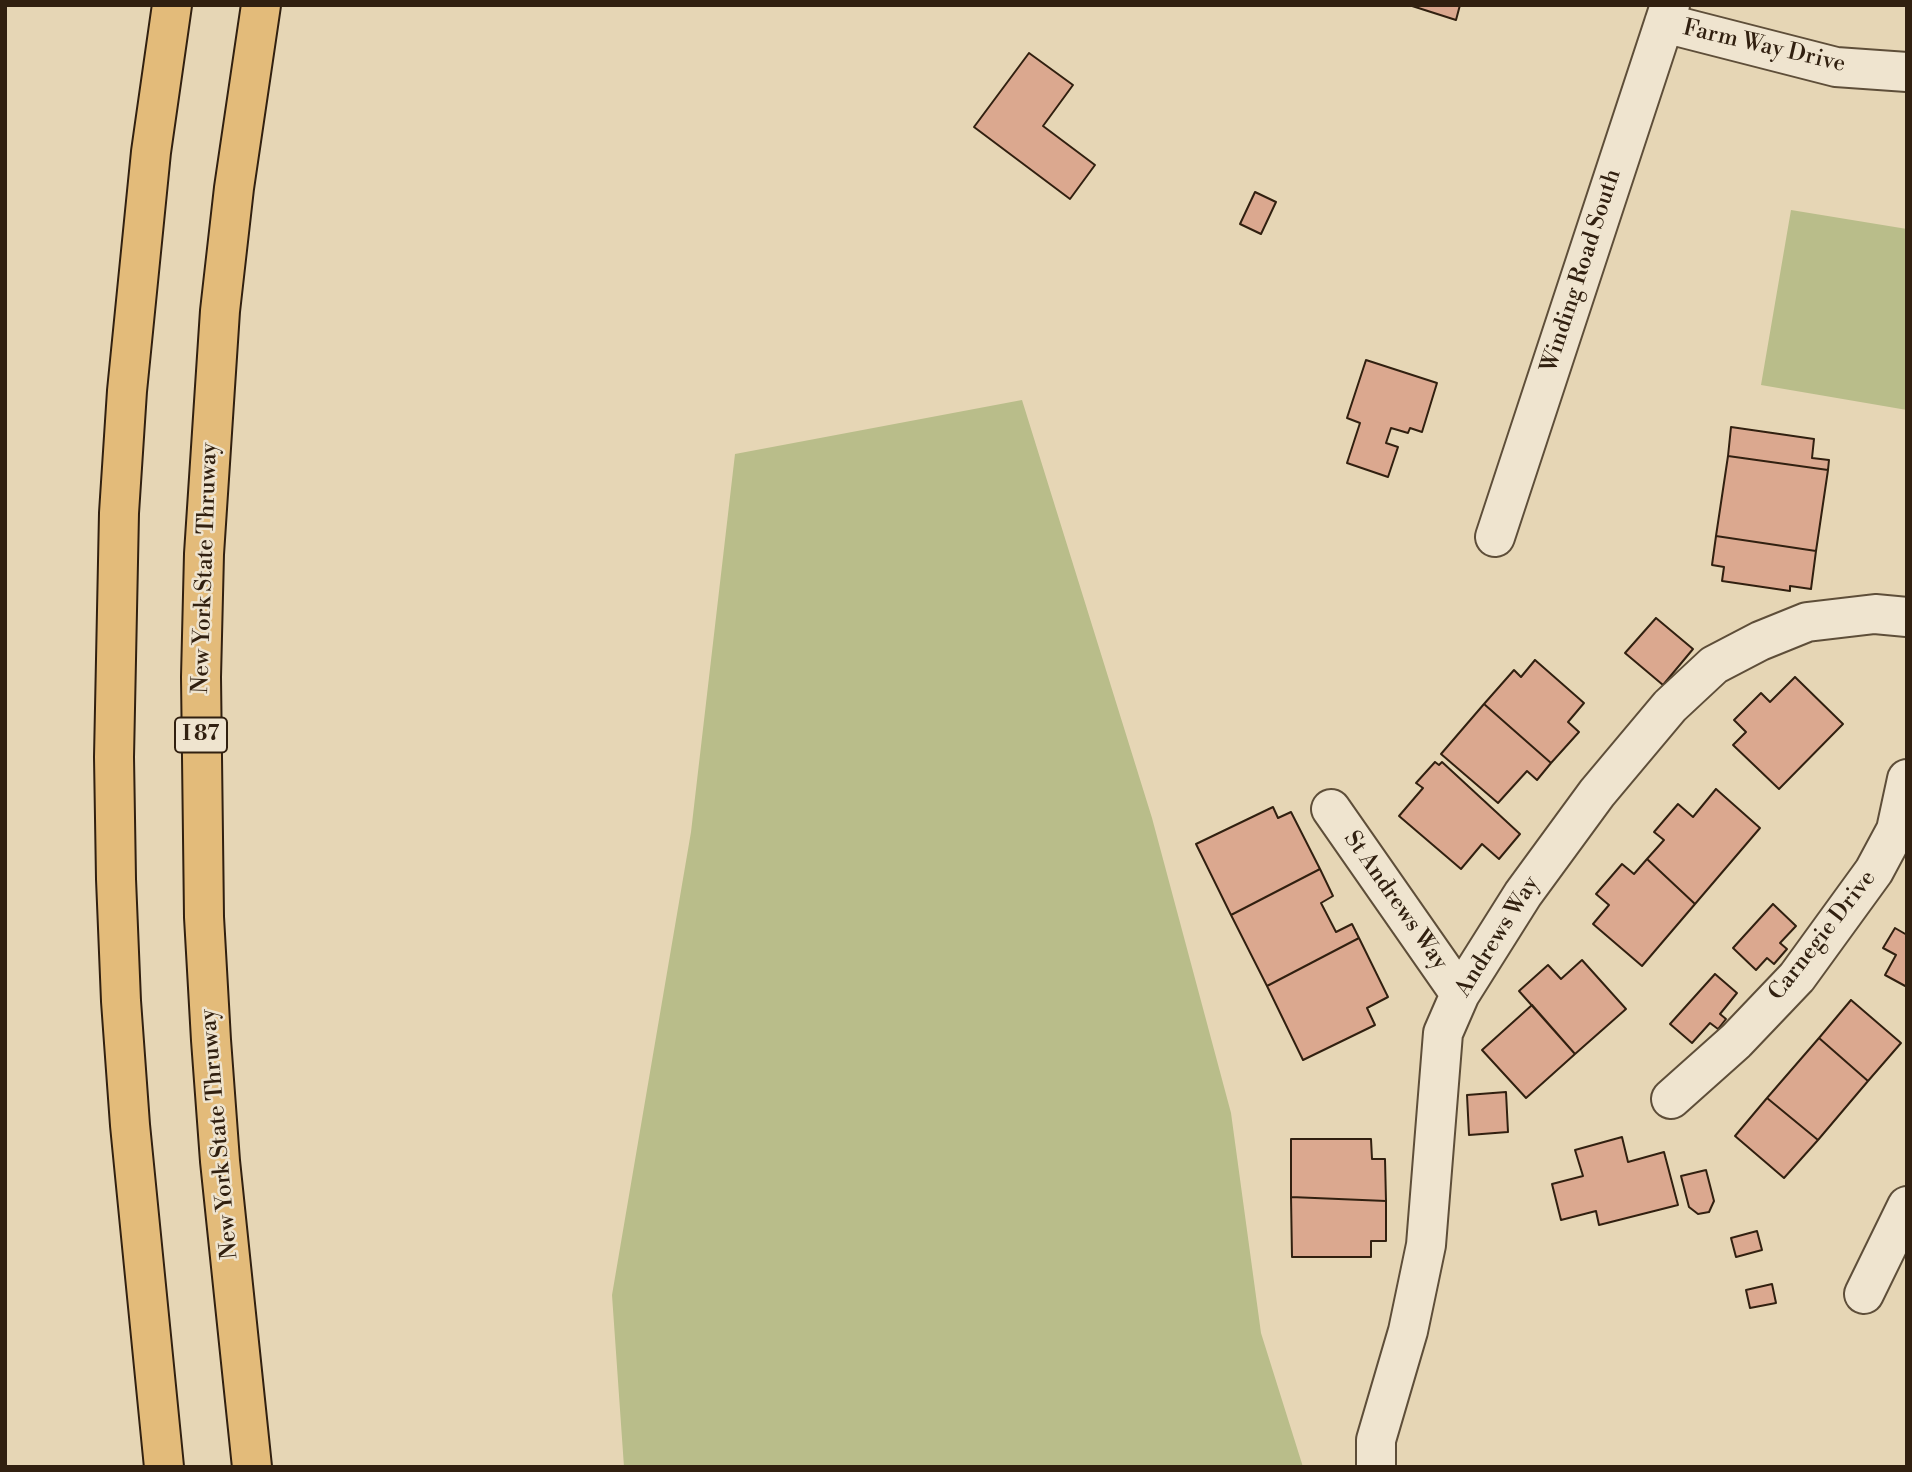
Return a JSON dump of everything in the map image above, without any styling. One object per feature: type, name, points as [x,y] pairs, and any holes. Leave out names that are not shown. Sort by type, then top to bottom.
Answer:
[{"type":"highway","points":[[164,1467],[123,1029],[114,757],[119,527],[127,391],[150,152],[172,5]]},
{"type":"highway","name":"New York State Thruway","points":[[252,1467],[220,1161],[211,1040],[204,917],[201,677],[206,527],[220,311],[234,188],[261,5]]},
{"type":"street","name":"Farm Way Drive","points":[[1667,14],[1836,67],[1907,72]]},
{"type":"street","name":"Winding Road South","points":[[1495,537],[1667,14]]},
{"type":"street","name":"Andrews Way","points":[[1376,1467],[1376,1440],[1408,1331],[1426,1245],[1443,1032],[1460,994],[1523,894],[1597,793],[1670,706],[1714,665],[1760,640],[1807,622],[1875,614],[1907,617]]},
{"type":"street","name":"Carnegie Drive","points":[[1671,1099],[1736,1041],[1797,977],[1874,872],[1896,830],[1907,779]]},
{"type":"street","name":"St Andrews Way","points":[[1331,809],[1460,994]]},
{"type":"street","points":[[1864,1294],[1907,1206]]},
{"type":"green space","points":[[1791,210],[1907,229],[1907,410],[1761,385]]},
{"type":"green space","points":[[1022,400],[1152,818],[1231,1113],[1261,1333],[1303,1467],[624,1467],[612,1295],[691,832],[735,454]]},
{"type":"building","points":[[1409,5],[1460,5],[1456,20]]},
{"type":"building","points":[[1029,53],[1073,85],[1043,126],[1095,165],[1070,199],[974,127]]},
{"type":"building","points":[[1255,192],[1276,202],[1261,234],[1240,224]]},
{"type":"building","points":[[1366,360],[1437,383],[1422,432],[1410,428],[1408,433],[1391,428],[1386,443],[1398,447],[1388,477],[1347,463],[1360,423],[1347,418]]},
{"type":"building","points":[[1731,427],[1814,439],[1812,458],[1829,460],[1828,470],[1728,456]]},
{"type":"building","points":[[1728,456],[1828,470],[1816,551],[1716,536]]},
{"type":"building","points":[[1716,536],[1816,551],[1811,589],[1790,586],[1790,591],[1722,581],[1724,567],[1712,565]]},
{"type":"building","points":[[1656,618],[1693,649],[1663,685],[1625,653]]},
{"type":"building","points":[[1535,660],[1584,703],[1568,722],[1579,732],[1551,763],[1484,704],[1514,670],[1521,677]]},
{"type":"building","points":[[1795,677],[1843,724],[1779,789],[1733,745],[1746,732],[1734,720],[1761,693],[1770,702]]},
{"type":"building","points":[[1484,704],[1551,763],[1537,780],[1527,771],[1498,803],[1441,754]]},
{"type":"building","points":[[1435,762],[1439,765],[1442,762],[1520,834],[1499,859],[1482,844],[1461,869],[1399,816],[1423,788],[1416,783]]},
{"type":"building","points":[[1716,789],[1760,828],[1695,904],[1647,859],[1664,840],[1654,832],[1678,804],[1693,817]]},
{"type":"building","points":[[1273,807],[1278,818],[1291,812],[1320,869],[1231,915],[1196,844]]},
{"type":"building","points":[[1647,859],[1695,904],[1642,966],[1593,924],[1609,905],[1596,894],[1622,864],[1634,874]]},
{"type":"building","points":[[1320,869],[1333,896],[1321,903],[1336,932],[1352,924],[1359,938],[1267,986],[1231,915]]},
{"type":"building","points":[[1773,904],[1796,926],[1780,943],[1787,949],[1774,964],[1767,958],[1756,970],[1733,948]]},
{"type":"building","points":[[1895,928],[1907,935],[1907,987],[1885,975],[1896,955],[1883,948]]},
{"type":"building","points":[[1359,938],[1388,997],[1367,1008],[1375,1025],[1303,1060],[1267,986]]},
{"type":"building","points":[[1582,960],[1626,1009],[1575,1054],[1519,991],[1548,965],[1561,979]]},
{"type":"building","points":[[1715,974],[1737,993],[1720,1014],[1726,1019],[1718,1029],[1710,1023],[1692,1043],[1670,1024]]},
{"type":"building","points":[[1851,1000],[1901,1043],[1868,1081],[1819,1038]]},
{"type":"building","points":[[1532,1005],[1575,1054],[1526,1098],[1482,1050]]},
{"type":"building","points":[[1819,1038],[1868,1081],[1818,1140],[1767,1098]]},
{"type":"building","points":[[1506,1092],[1508,1132],[1469,1135],[1467,1095]]},
{"type":"building","points":[[1767,1098],[1818,1140],[1784,1178],[1735,1136]]},
{"type":"building","points":[[1622,1137],[1628,1162],[1664,1152],[1678,1205],[1599,1225],[1596,1211],[1561,1220],[1552,1184],[1583,1176],[1575,1150]]},
{"type":"building","points":[[1291,1139],[1371,1139],[1372,1159],[1385,1159],[1386,1201],[1291,1197]]},
{"type":"building","points":[[1706,1170],[1714,1201],[1709,1212],[1698,1214],[1689,1207],[1681,1176]]},
{"type":"building","points":[[1291,1197],[1386,1201],[1386,1241],[1371,1241],[1371,1257],[1292,1257]]},
{"type":"building","points":[[1757,1231],[1762,1250],[1736,1257],[1731,1238]]},
{"type":"building","points":[[1772,1284],[1776,1303],[1750,1308],[1746,1290]]}]
